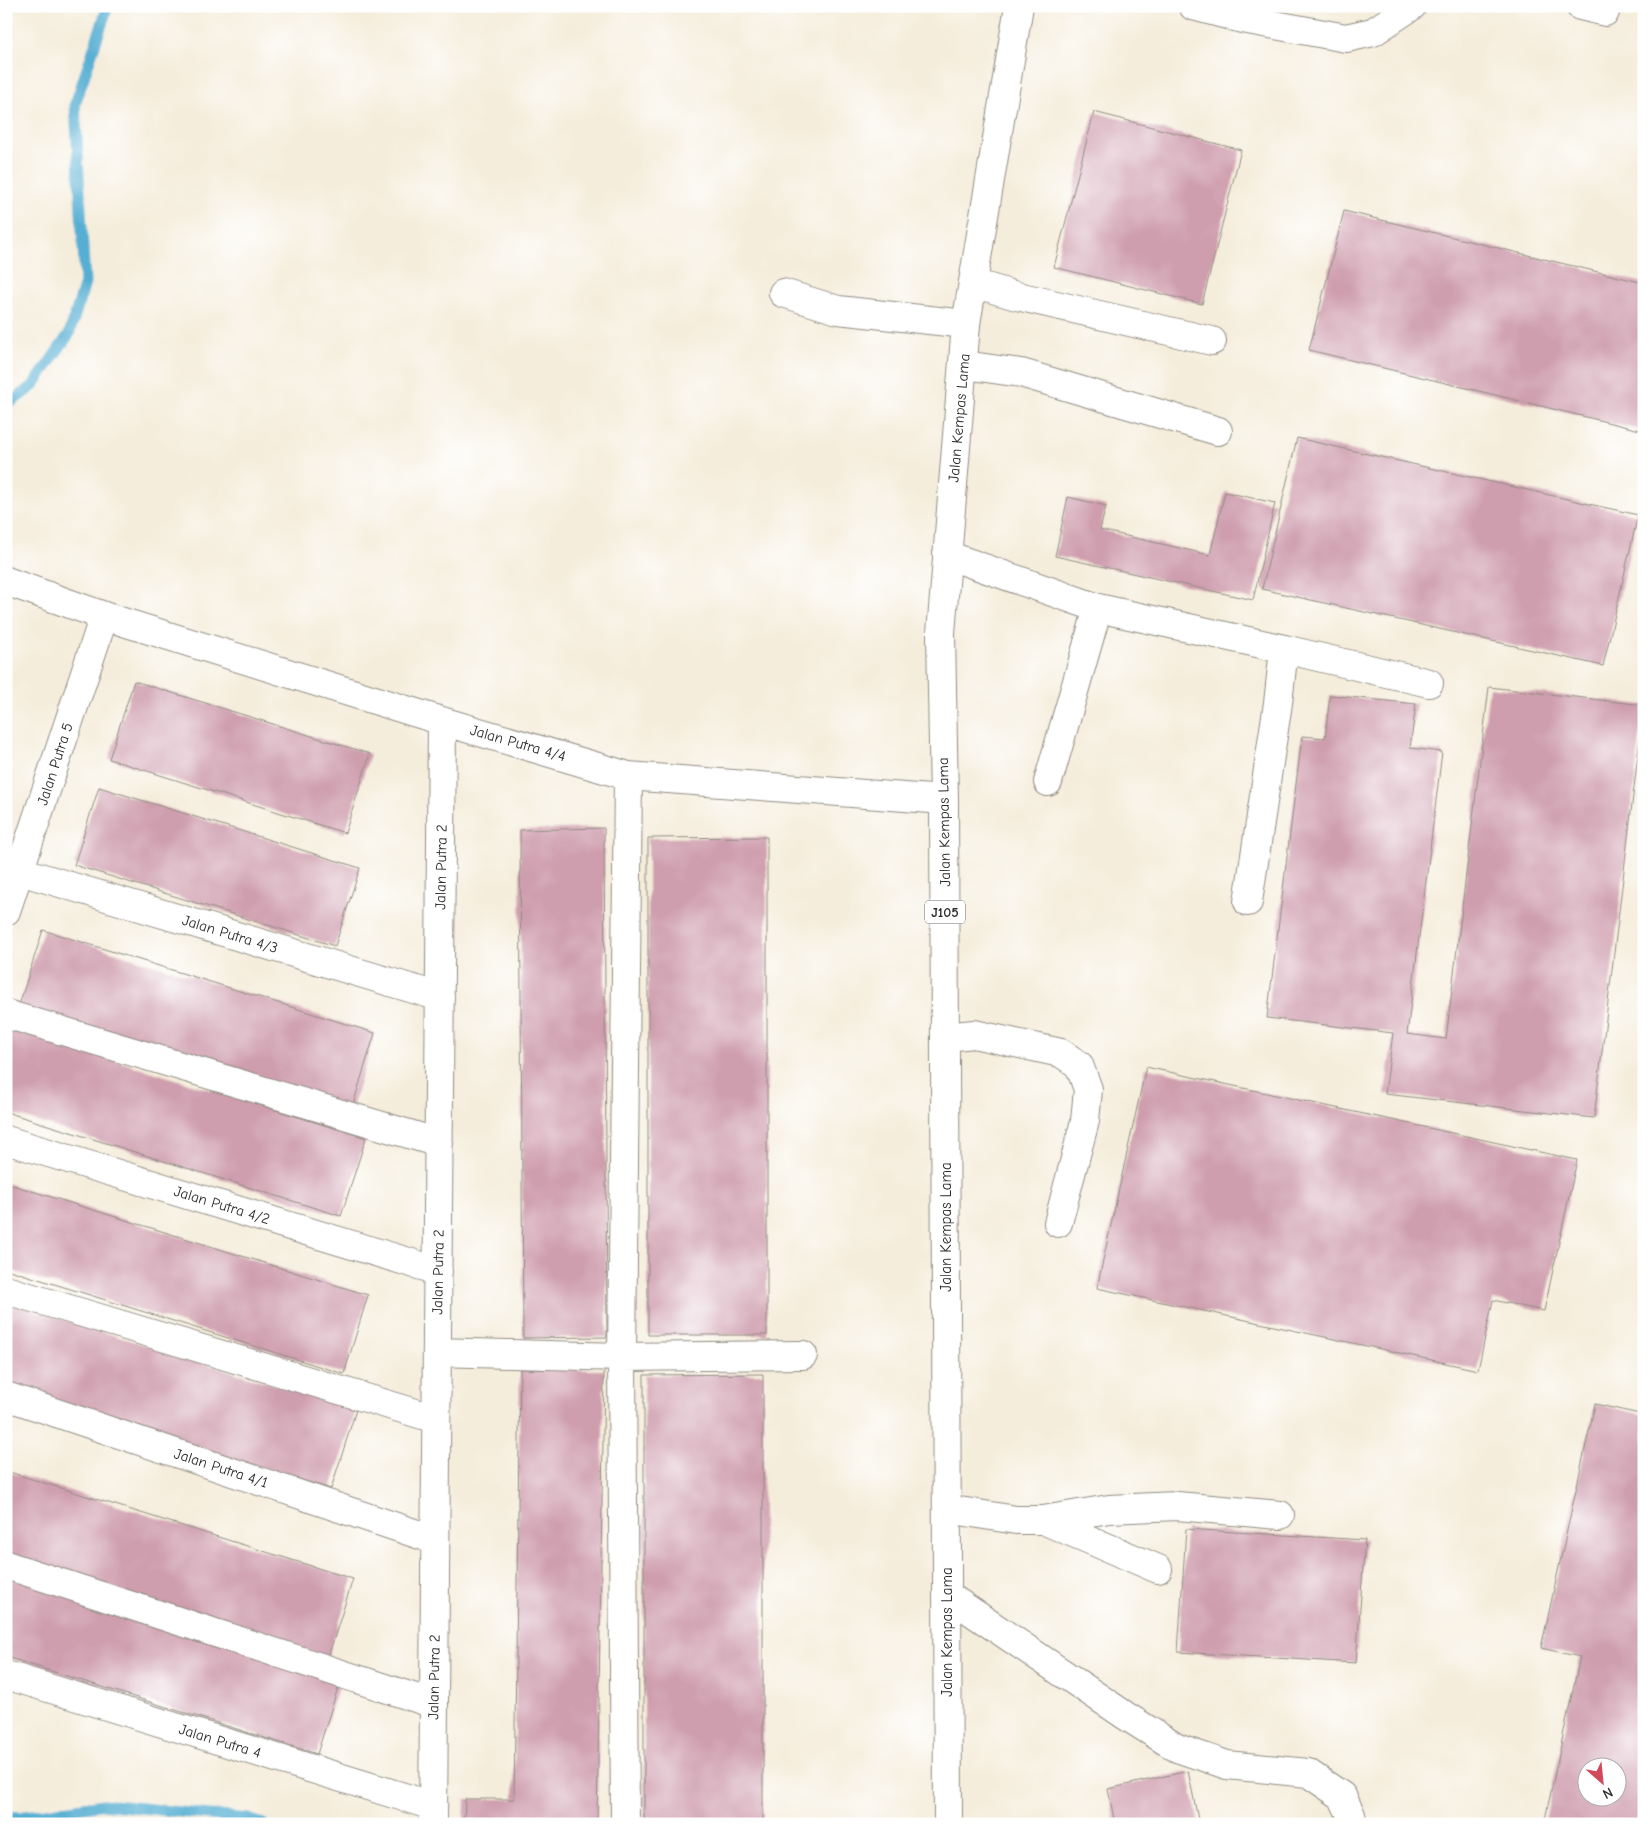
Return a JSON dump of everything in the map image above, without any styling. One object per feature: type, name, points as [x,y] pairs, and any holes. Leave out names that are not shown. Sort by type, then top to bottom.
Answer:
[{"type":"street","name":"Jalan Kempas Lama","points":[[948,1824],[944,800],[940,633],[966,324],[1019,6]]},
{"type":"street","points":[[1193,6],[1242,19],[1346,38],[1373,32],[1412,6]]},
{"type":"street","points":[[973,283],[1013,295],[1212,341]]},
{"type":"street","points":[[783,293],[838,310],[966,324]]},
{"type":"street","points":[[964,365],[1021,373],[1218,431]]},
{"type":"street","points":[[947,555],[1098,608],[1430,683]]},
{"type":"street","name":"Jalan Putra 4/4","points":[[6,581],[104,616],[442,721],[628,776],[944,800]]},
{"type":"street","points":[[1048,782],[1098,608]]},
{"type":"street","name":"Jalan Putra 5","points":[[6,911],[104,616]]},
{"type":"street","points":[[1248,902],[1278,703],[1284,649]]},
{"type":"street","name":"Jalan Putra 2","points":[[433,1815],[442,721]]},
{"type":"street","points":[[626,1824],[622,1357],[628,776]]},
{"type":"street","name":"Jalan Putra 4/3","points":[[20,871],[440,997]]},
{"type":"street","points":[[6,1014],[439,1143]]},
{"type":"street","points":[[945,1037],[974,1034],[1061,1053],[1080,1065],[1088,1090],[1086,1121],[1058,1224]]},
{"type":"street","name":"Jalan Putra 4/2","points":[[6,1140],[438,1271]]},
{"type":"street","points":[[6,1290],[436,1419]]},
{"type":"street","points":[[437,1352],[622,1357],[803,1355]]},
{"type":"street","name":"Jalan Putra 4/1","points":[[6,1396],[436,1540]]},
{"type":"street","points":[[947,1509],[1016,1520],[1043,1520],[1109,1509],[1177,1506],[1280,1514]]},
{"type":"street","points":[[1043,1520],[1158,1569]]},
{"type":"street","points":[[6,1565],[434,1704]]},
{"type":"street","points":[[947,1595],[1126,1716],[1177,1748],[1227,1764],[1308,1773],[1342,1796],[1353,1824]]},
{"type":"street","name":"Jalan Putra 4","points":[[6,1675],[433,1815]]},
{"type":"building","points":[[1094,112],[1241,150],[1202,304],[1054,267]]},
{"type":"building","points":[[1344,211],[1644,283],[1644,431],[1309,350]]},
{"type":"building","points":[[1297,438],[1638,515],[1603,666],[1262,589]]},
{"type":"building","points":[[1225,492],[1275,503],[1253,600],[1055,556],[1068,497],[1106,506],[1100,530],[1210,555]]},
{"type":"building","points":[[134,681],[370,754],[345,833],[109,759]]},
{"type":"building","points":[[1489,687],[1644,705],[1594,1118],[1385,1094],[1393,1033],[1267,1018],[1302,736],[1325,738],[1330,695],[1416,704],[1410,748],[1442,752],[1407,1034],[1446,1039]]},
{"type":"building","points":[[99,787],[360,868],[335,946],[74,865]]},
{"type":"building","points":[[604,828],[607,1337],[523,1338],[520,830]]},
{"type":"building","points":[[767,837],[767,1335],[648,1335],[648,838]]},
{"type":"building","points":[[43,930],[375,1033],[351,1111],[18,1008]]},
{"type":"building","points":[[11,1028],[366,1138],[341,1216],[6,1112],[6,1041]]},
{"type":"building","points":[[1146,1067],[1577,1160],[1544,1311],[1493,1300],[1478,1370],[1097,1288]]},
{"type":"building","points":[[6,1183],[368,1295],[344,1374],[6,1269]]},
{"type":"building","points":[[6,1302],[356,1410],[331,1489],[6,1388]]},
{"type":"building","points":[[520,1369],[604,1370],[597,1824],[464,1824],[465,1799],[514,1799]]},
{"type":"building","points":[[763,1374],[763,1824],[644,1824],[644,1375]]},
{"type":"building","points":[[1595,1404],[1644,1415],[1644,1824],[1544,1824],[1580,1657],[1541,1648]]},
{"type":"building","points":[[6,1471],[353,1579],[328,1657],[6,1557]]},
{"type":"building","points":[[1186,1529],[1365,1540],[1356,1663],[1178,1652]]},
{"type":"building","points":[[6,1571],[342,1675],[317,1754],[6,1657]]},
{"type":"building","points":[[1188,1771],[1199,1824],[1115,1824],[1108,1789]]},
{"type":"waterway","points":[[6,406],[33,386],[69,334],[85,283],[75,104],[108,6]]},
{"type":"waterway","points":[[6,1816],[20,1817],[103,1804],[248,1819],[263,1824]]}]
